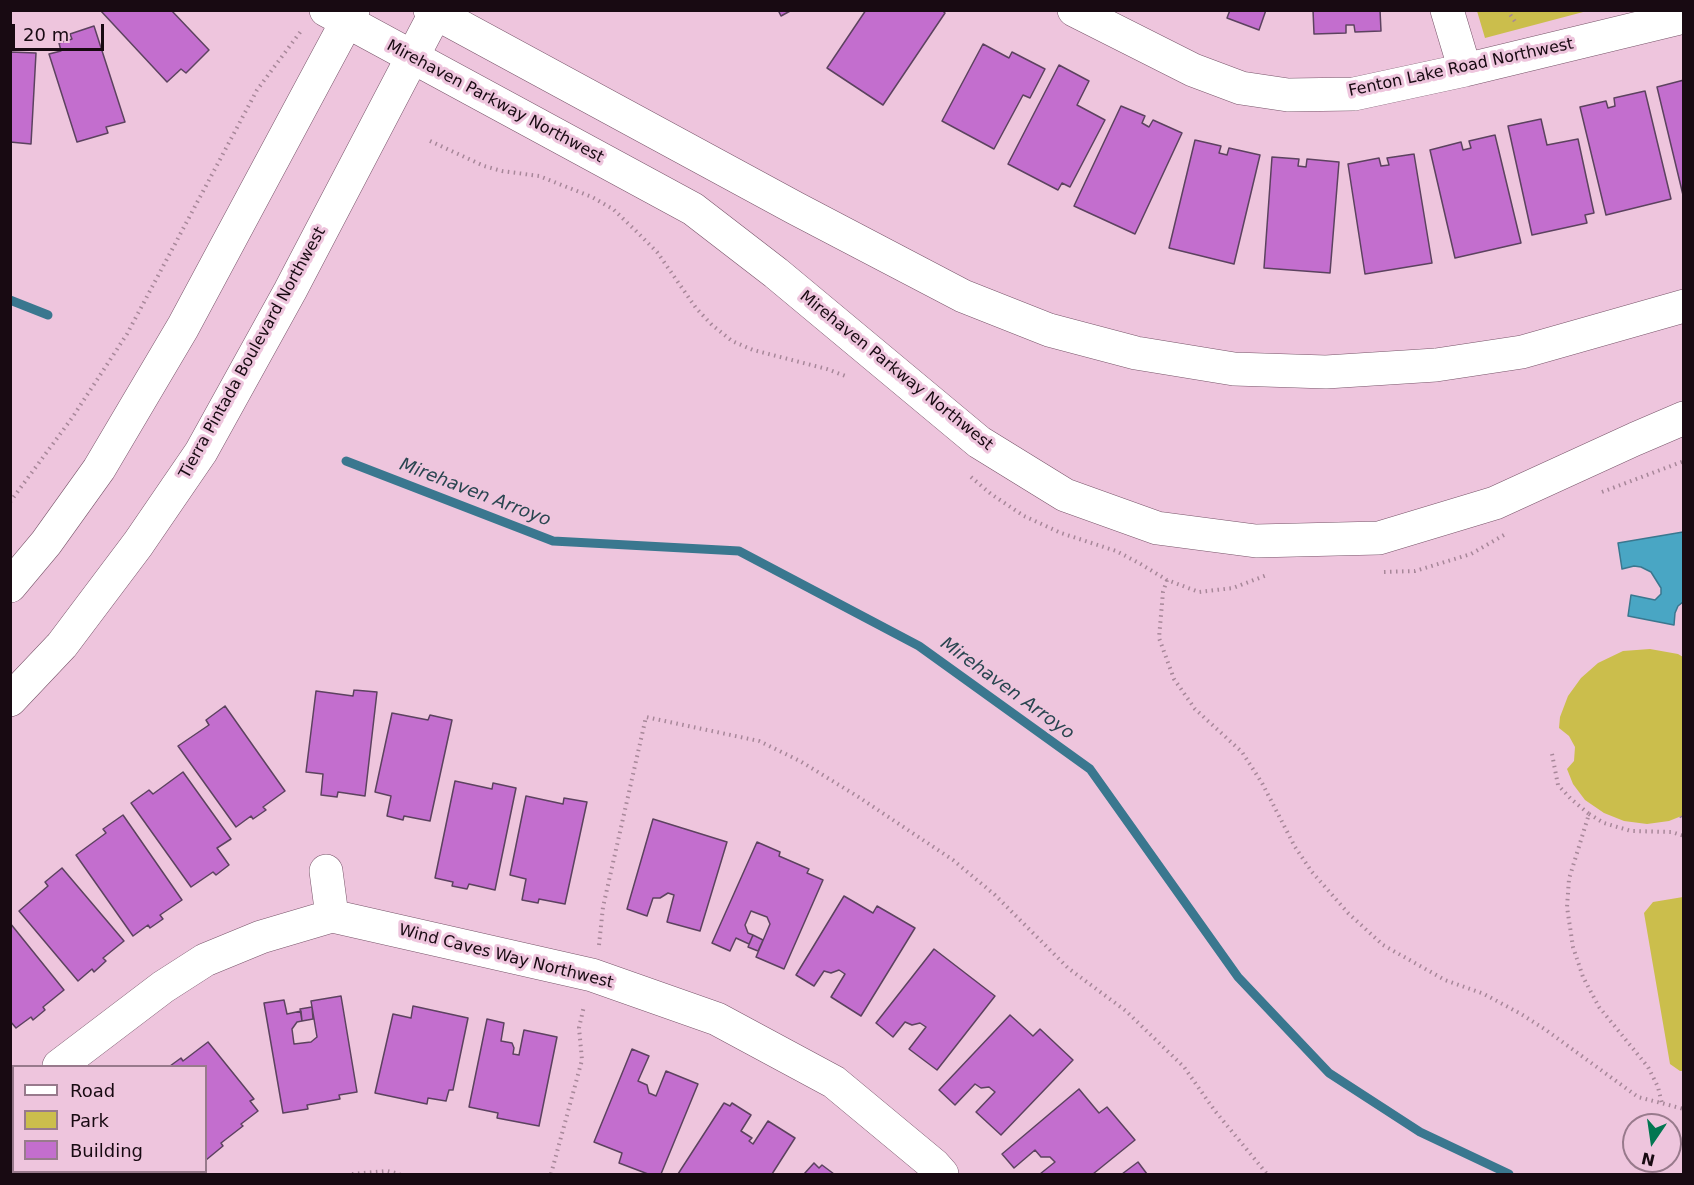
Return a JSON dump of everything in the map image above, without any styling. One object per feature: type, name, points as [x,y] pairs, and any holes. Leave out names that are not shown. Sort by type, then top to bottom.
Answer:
[{"type":"street","name":"Fenton Lake Road Northwest","points":[[1074,10],[1193,70],[1241,88],[1288,95],[1354,94],[1465,70],[1683,17]]},
{"type":"street","points":[[1447,10],[1465,70]]},
{"type":"street","points":[[434,12],[963,296],[1049,330],[1136,353],[1234,369],[1326,372],[1436,365],[1522,352],[1683,306]]},
{"type":"street","name":"Tierra Pintada Boulevard Northwest","points":[[10,700],[62,645],[138,544],[201,452],[296,281],[434,12]]},
{"type":"street","points":[[10,586],[46,543],[105,459],[183,327],[342,14]]},
{"type":"street","name":"Mirehaven Parkway Northwest","points":[[342,14],[412,57],[693,209],[776,273],[979,442],[1065,495],[1157,528],[1256,541],[1379,538],[1495,503],[1683,418]]},
{"type":"street","points":[[326,871],[332,916]]},
{"type":"street","name":"Wind Caves Way Northwest","points":[[61,1065],[163,987],[206,960],[261,937],[332,916],[592,975],[717,1019],[834,1082],[942,1174]]},
{"type":"path","points":[[1507,10],[1516,23]]},
{"type":"path","points":[[10,502],[72,417],[127,334],[257,90],[300,32]]},
{"type":"path","points":[[430,141],[484,166],[539,176],[592,197],[613,209],[657,252],[696,308],[732,341],[753,350],[827,369],[857,381]]},
{"type":"path","points":[[965,473],[1024,516],[1062,533],[1116,551],[1167,580],[1163,592],[1159,638],[1174,679],[1195,709],[1242,752],[1262,783],[1291,840],[1312,872],[1348,913],[1383,945],[1445,980],[1484,994],[1521,1014],[1638,1097],[1683,1109]]},
{"type":"path","points":[[598,945],[603,907],[646,717],[759,741],[800,761],[857,796],[953,860],[996,895],[1068,968],[1126,1011],[1184,1067],[1215,1111],[1267,1174]]},
{"type":"path","points":[[1552,754],[1558,785],[1589,814],[1604,823],[1631,831],[1672,832],[1683,836]]},
{"type":"path","points":[[1589,814],[1569,879],[1567,907],[1573,947],[1583,977],[1599,1007],[1648,1067],[1658,1087],[1662,1104]]},
{"type":"path","points":[[551,1174],[582,1060],[579,1028],[585,1002]]},
{"type":"path","points":[[352,1174],[387,1171],[400,1174]]},
{"type":"green space","points":[[1477,10],[1587,11],[1485,38]]},
{"type":"green space","points":[[1650,649],[1683,657],[1684,815],[1669,821],[1647,824],[1624,821],[1604,813],[1585,800],[1573,784],[1567,769],[1574,761],[1575,747],[1569,736],[1559,728],[1560,717],[1568,696],[1581,678],[1598,663],[1623,651]]},
{"type":"green space","points":[[1683,897],[1684,1071],[1680,1071],[1670,1064],[1644,913],[1653,902]]},
{"type":"water","points":[[1683,532],[1683,602],[1675,613],[1674,625],[1628,616],[1631,595],[1655,600],[1661,594],[1661,588],[1651,572],[1641,567],[1622,569],[1618,543]]},
{"type":"building","points":[[100,10],[171,10],[209,50],[186,73],[181,69],[167,82]]},
{"type":"building","points":[[778,10],[792,10],[781,16]]},
{"type":"building","points":[[866,10],[942,10],[945,13],[883,105],[827,68]]},
{"type":"building","points":[[1230,10],[1266,10],[1259,30],[1227,18]]},
{"type":"building","points":[[1313,10],[1380,10],[1381,31],[1355,32],[1354,25],[1346,25],[1346,33],[1314,34]]},
{"type":"building","points":[[94,26],[125,122],[106,127],[108,133],[77,142],[49,54],[61,51],[59,43],[72,39],[70,34]]},
{"type":"building","points":[[983,44],[1009,58],[1012,52],[1045,69],[1030,98],[1023,95],[994,149],[942,121]]},
{"type":"building","points":[[10,52],[36,53],[31,144],[10,142]]},
{"type":"building","points":[[1059,65],[1089,81],[1077,105],[1105,120],[1070,187],[1062,183],[1058,190],[1008,164]]},
{"type":"building","points":[[1684,80],[1684,195],[1683,195],[1657,87]]},
{"type":"building","points":[[1645,91],[1671,199],[1606,215],[1580,107],[1606,101],[1608,108],[1615,106],[1614,98]]},
{"type":"building","points":[[1121,106],[1145,116],[1142,123],[1149,127],[1153,120],[1182,133],[1135,234],[1074,206]]},
{"type":"building","points":[[1541,119],[1547,145],[1578,139],[1594,213],[1585,215],[1587,223],[1532,235],[1508,126]]},
{"type":"building","points":[[1495,135],[1521,243],[1455,258],[1430,150],[1461,142],[1463,150],[1471,148],[1469,141]]},
{"type":"building","points":[[1195,140],[1221,146],[1219,153],[1227,155],[1229,148],[1260,155],[1234,264],[1169,248]]},
{"type":"building","points":[[1414,154],[1432,263],[1365,274],[1348,164],[1379,158],[1381,166],[1389,165],[1387,158]]},
{"type":"building","points":[[1272,157],[1299,159],[1298,166],[1306,167],[1307,159],[1339,162],[1330,273],[1264,268]]},
{"type":"building","points":[[354,690],[377,692],[365,796],[338,792],[337,797],[321,795],[323,774],[306,772],[316,691],[353,696]]},
{"type":"building","points":[[225,706],[285,791],[263,807],[266,810],[253,819],[251,816],[236,827],[178,746],[209,725],[206,720]]},
{"type":"building","points":[[392,713],[428,720],[430,715],[452,720],[430,821],[404,816],[403,820],[387,816],[391,796],[375,792]]},
{"type":"building","points":[[183,772],[231,839],[217,848],[229,865],[216,875],[213,872],[191,887],[131,803],[149,790],[153,794]]},
{"type":"building","points":[[455,781],[492,789],[493,783],[516,788],[495,890],[469,884],[467,889],[452,886],[453,882],[435,878]]},
{"type":"building","points":[[526,796],[563,804],[564,798],[587,802],[565,904],[539,899],[538,903],[522,900],[526,879],[510,875]]},
{"type":"building","points":[[123,815],[182,900],[160,915],[163,919],[150,928],[148,925],[133,936],[76,855],[106,833],[103,829]]},
{"type":"building","points":[[653,819],[727,842],[700,931],[667,922],[674,895],[668,893],[660,898],[653,898],[647,916],[627,909]]},
{"type":"building","points":[[757,842],[780,852],[779,856],[809,869],[807,873],[823,880],[784,969],[756,957],[770,924],[767,917],[751,911],[745,925],[748,933],[753,935],[749,944],[736,938],[730,951],[712,943]]},
{"type":"building","points":[[62,868],[124,941],[103,958],[106,961],[94,972],[92,969],[78,981],[19,911],[48,886],[45,882]]},
{"type":"building","points":[[844,896],[873,913],[877,906],[915,928],[861,1016],[831,997],[845,974],[839,970],[831,973],[824,971],[814,986],[796,975]]},
{"type":"building","points":[[10,923],[64,990],[43,1007],[45,1010],[33,1020],[31,1017],[16,1028],[10,1021]]},
{"type":"building","points":[[753,935],[763,940],[758,951],[748,947]]},
{"type":"building","points":[[934,949],[995,996],[937,1070],[909,1049],[926,1027],[920,1023],[912,1025],[905,1022],[893,1037],[876,1023]]},
{"type":"building","points":[[341,996],[357,1092],[339,1095],[340,1099],[307,1105],[308,1109],[283,1113],[264,1003],[284,1000],[287,1014],[301,1011],[302,1021],[297,1022],[292,1029],[294,1044],[311,1042],[317,1037],[311,1001]]},
{"type":"building","points":[[413,1006],[468,1018],[453,1090],[449,1090],[446,1101],[428,1098],[427,1104],[375,1093],[393,1014],[411,1018]]},
{"type":"building","points":[[312,1007],[313,1019],[302,1021],[300,1009]]},
{"type":"building","points":[[1010,1015],[1033,1036],[1040,1029],[1073,1060],[1001,1135],[976,1112],[995,1092],[989,1087],[981,1088],[975,1084],[955,1105],[939,1090]]},
{"type":"building","points":[[487,1019],[504,1023],[501,1041],[512,1043],[513,1054],[519,1055],[524,1030],[557,1037],[539,1126],[497,1118],[498,1113],[469,1107]]},
{"type":"building","points":[[208,1042],[254,1099],[250,1101],[258,1111],[241,1124],[243,1126],[221,1143],[223,1146],[207,1159],[207,1065],[171,1065],[181,1058],[183,1061]]},
{"type":"building","points":[[632,1049],[649,1056],[638,1081],[647,1085],[649,1093],[656,1096],[666,1071],[698,1084],[661,1174],[648,1174],[619,1163],[622,1153],[594,1142]]},
{"type":"building","points":[[1079,1089],[1099,1113],[1107,1107],[1135,1140],[1093,1174],[1040,1174],[1055,1162],[1050,1157],[1041,1157],[1035,1150],[1014,1168],[1002,1154]]},
{"type":"building","points":[[724,1103],[730,1106],[732,1103],[751,1115],[741,1131],[752,1138],[749,1141],[753,1144],[768,1121],[795,1138],[772,1174],[678,1174]]},
{"type":"building","points":[[12,1162],[12,1173],[39,1174],[10,1174],[10,1163]]},
{"type":"building","points":[[1138,1162],[1147,1174],[1122,1174]]},
{"type":"building","points":[[814,1163],[819,1168],[822,1165],[834,1174],[804,1174]]},
{"type":"waterway","name":"Mirehaven Arroyo","points":[[10,300],[48,315]]},
{"type":"waterway","name":"Mirehaven Arroyo","points":[[346,461],[553,541],[739,551],[919,646],[1090,769],[1238,977],[1329,1073],[1420,1132],[1509,1174]]}]
